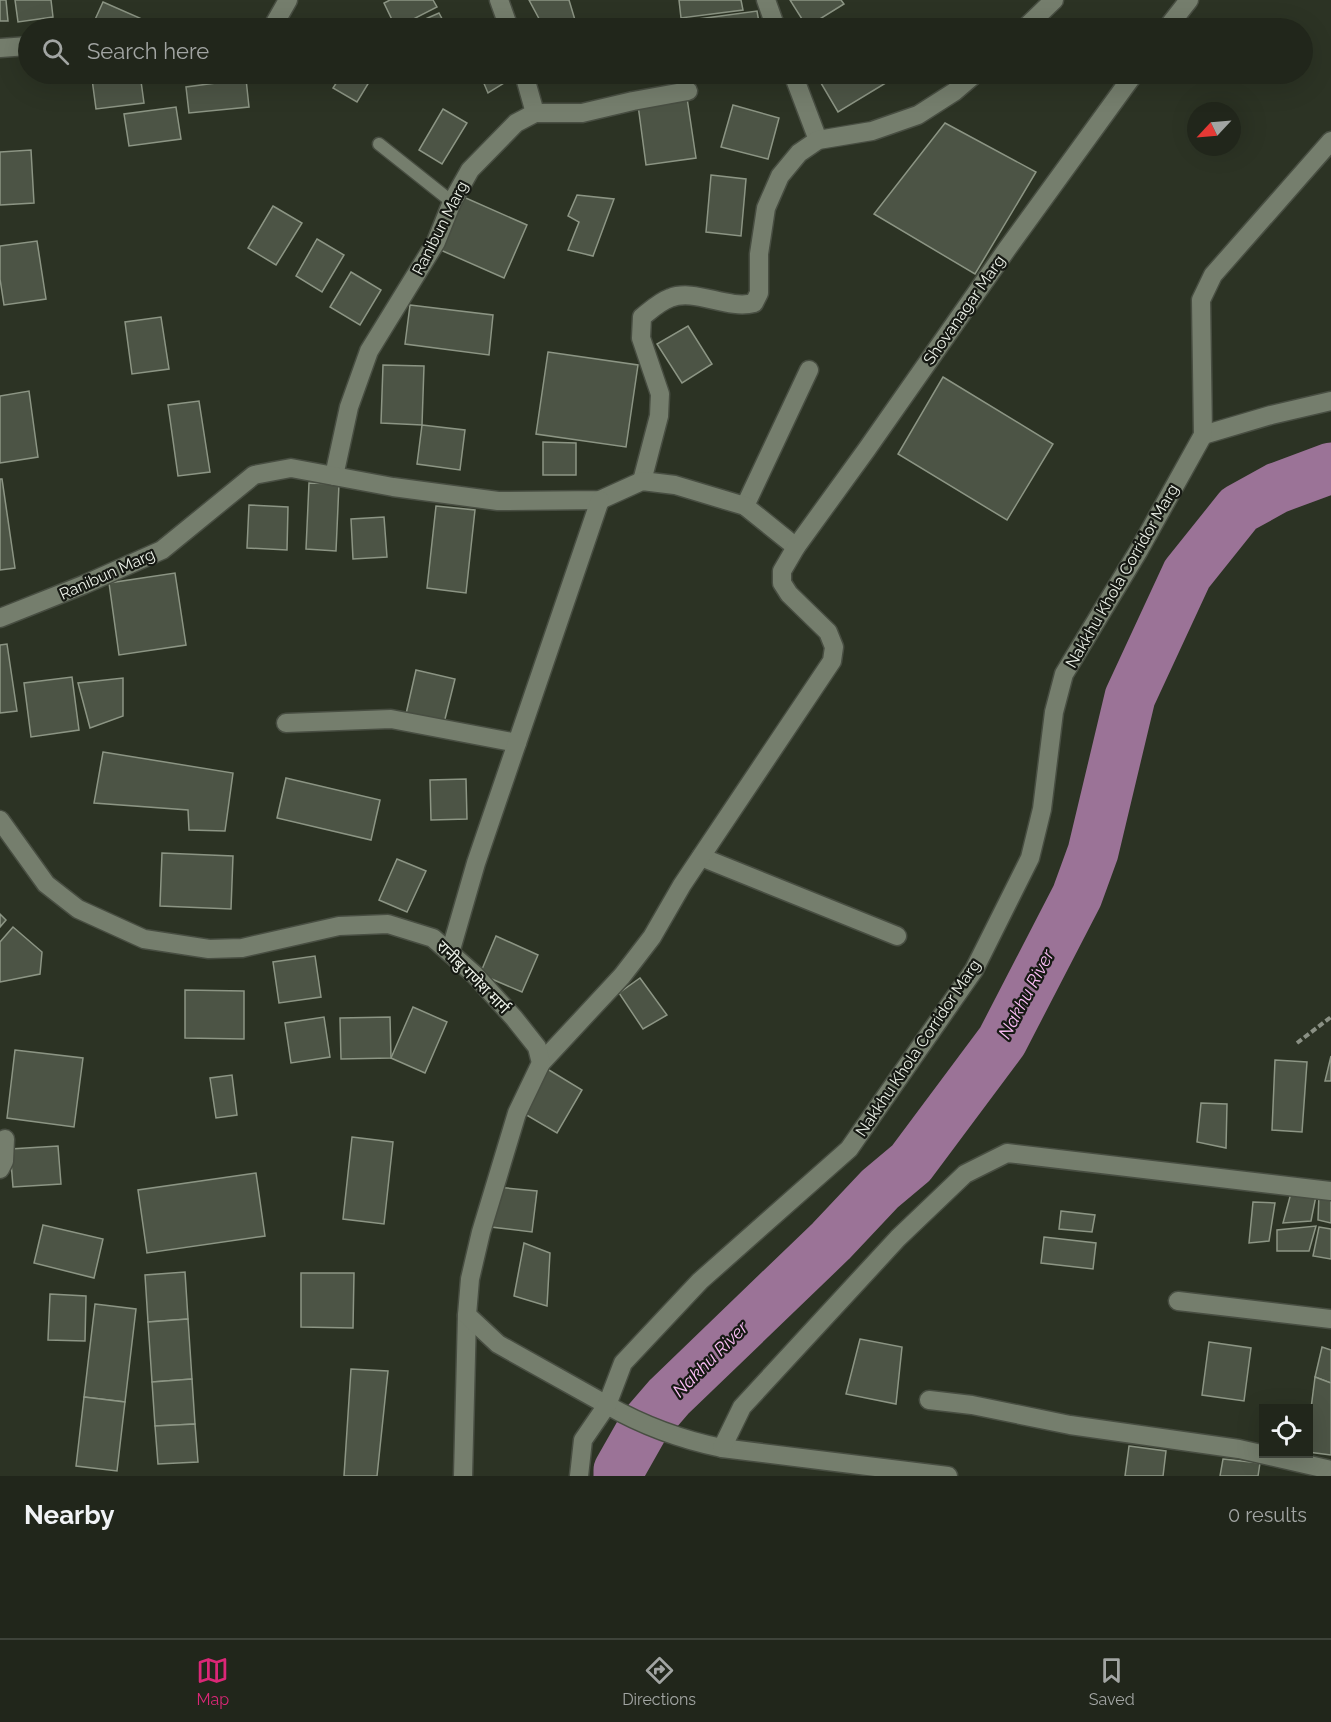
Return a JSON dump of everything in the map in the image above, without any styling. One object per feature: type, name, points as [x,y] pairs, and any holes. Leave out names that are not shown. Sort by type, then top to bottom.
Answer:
[{"type":"street","points":[[278,18],[288,0]]},
{"type":"street","points":[[499,0],[505,18]]},
{"type":"street","points":[[766,0],[772,18]]},
{"type":"street","points":[[1035,18],[1053,0]]},
{"type":"street","points":[[1175,18],[1189,0]]},
{"type":"street","points":[[0,48],[18,47]]},
{"type":"street","points":[[527,84],[536,113],[582,113],[688,91]]},
{"type":"street","points":[[797,84],[818,140]]},
{"type":"street","points":[[796,547],[745,506],[675,485],[642,481],[659,416],[660,394],[641,338],[642,317],[670,298],[684,295],[743,306],[754,303],[759,293],[759,254],[766,208],[780,176],[800,153],[818,140],[872,131],[918,115],[963,84]]},
{"type":"street","name":"Shovanagar Marg","points":[[700,857],[832,661],[834,646],[828,632],[789,594],[782,583],[782,571],[796,547],[1127,84]]},
{"type":"street","name":"Ranibun Marg","points":[[334,476],[349,407],[369,351],[436,242],[452,202],[470,170],[516,123],[536,113]]},
{"type":"street","name":"Nakkhu Khola Corridor Marg","points":[[579,1476],[583,1440],[614,1409],[623,1363],[700,1281],[849,1149],[974,970],[1030,858],[1042,809],[1054,712],[1064,674],[1139,550],[1203,435],[1201,300],[1213,275],[1331,141]]},
{"type":"street","points":[[745,506],[809,370]]},
{"type":"street","points":[[1203,435],[1270,415],[1331,401]]},
{"type":"street","name":"Ranibun Marg","points":[[0,618],[162,550],[254,475],[291,468],[393,487],[498,501],[600,501],[642,481]]},
{"type":"street","points":[[450,953],[476,863],[600,501]]},
{"type":"street","points":[[286,723],[391,719],[517,743]]},
{"type":"street","name":"रानीबु गणेश मार्ग","points":[[0,820],[46,884],[78,909],[144,939],[209,949],[242,948],[339,926],[388,924],[433,938],[475,975],[514,1018],[537,1047],[541,1063]]},
{"type":"street","points":[[463,1476],[470,1279],[481,1232],[517,1113],[541,1063],[622,976],[646,945],[700,857],[897,936]]},
{"type":"street","points":[[0,1169],[4,1161],[5,1139]]},
{"type":"street","points":[[722,1448],[742,1407],[898,1239],[965,1174],[1007,1153],[1331,1191]]},
{"type":"street","points":[[1178,1300],[1331,1319]]},
{"type":"street","points":[[467,1315],[498,1344],[614,1409],[696,1443],[948,1476]]},
{"type":"street","points":[[929,1400],[972,1405],[1070,1425],[1239,1449],[1331,1470]]},
{"type":"lane","points":[[379,144],[452,202]]},
{"type":"path","points":[[1297,1043],[1331,1017]]},
{"type":"building","points":[[0,0],[6,0],[8,21],[0,21]]},
{"type":"building","points":[[15,0],[51,0],[53,17],[18,18],[18,22]]},
{"type":"building","points":[[390,0],[433,0],[437,7],[416,18],[391,18],[384,3]]},
{"type":"building","points":[[529,0],[569,0],[574,18],[539,18]]},
{"type":"building","points":[[679,0],[741,0],[743,10],[681,18]]},
{"type":"building","points":[[790,0],[841,0],[844,4],[821,18],[801,18]]},
{"type":"building","points":[[103,2],[140,18],[96,18]]},
{"type":"building","points":[[757,11],[758,18],[706,18]]},
{"type":"building","points":[[439,13],[442,18],[428,18]]},
{"type":"building","points":[[93,84],[141,84],[144,103],[96,109]]},
{"type":"building","points":[[208,84],[247,84],[249,107],[189,113],[186,87]]},
{"type":"building","points":[[336,84],[368,84],[357,102],[333,88]]},
{"type":"building","points":[[484,84],[503,84],[488,93]]},
{"type":"building","points":[[822,84],[884,84],[838,112]]},
{"type":"building","points":[[687,98],[696,158],[646,165],[638,105]]},
{"type":"building","points":[[733,105],[779,118],[768,159],[721,147]]},
{"type":"building","points":[[176,107],[181,139],[129,146],[124,114]]},
{"type":"building","points":[[443,109],[467,123],[442,164],[419,150]]},
{"type":"building","points":[[945,123],[1036,172],[975,274],[874,214]]},
{"type":"building","points":[[31,150],[34,203],[0,205],[0,152]]},
{"type":"building","points":[[711,175],[746,179],[741,236],[706,232]]},
{"type":"building","points":[[459,195],[527,225],[504,278],[436,248]]},
{"type":"building","points":[[577,195],[614,199],[593,256],[568,250],[579,222],[568,216]]},
{"type":"building","points":[[273,206],[302,223],[276,265],[248,248]]},
{"type":"building","points":[[317,239],[344,255],[322,292],[296,276]]},
{"type":"building","points":[[37,241],[46,299],[4,305],[0,279],[0,246]]},
{"type":"building","points":[[351,272],[381,290],[360,325],[330,307]]},
{"type":"building","points":[[410,305],[493,315],[489,355],[405,344]]},
{"type":"building","points":[[161,317],[169,369],[132,374],[125,322]]},
{"type":"building","points":[[688,326],[712,364],[682,383],[657,344]]},
{"type":"building","points":[[548,352],[638,365],[626,447],[536,434]]},
{"type":"building","points":[[383,365],[424,366],[422,425],[381,423]]},
{"type":"building","points":[[943,377],[1053,444],[1007,520],[898,454]]},
{"type":"building","points":[[29,391],[38,457],[0,463],[0,396]]},
{"type":"building","points":[[199,401],[210,472],[178,476],[168,405]]},
{"type":"building","points":[[422,425],[465,430],[460,470],[417,464]]},
{"type":"building","points":[[543,442],[576,443],[576,475],[543,475]]},
{"type":"building","points":[[0,479],[2,479],[15,568],[0,570]]},
{"type":"building","points":[[309,483],[339,484],[336,551],[306,549]]},
{"type":"building","points":[[249,505],[288,507],[287,550],[247,548]]},
{"type":"building","points":[[436,506],[475,510],[466,593],[427,588]]},
{"type":"building","points":[[384,517],[387,557],[353,559],[351,519]]},
{"type":"building","points":[[175,573],[186,645],[119,655],[109,583]]},
{"type":"building","points":[[7,644],[17,711],[0,713],[0,645]]},
{"type":"building","points":[[416,670],[455,679],[444,723],[406,714]]},
{"type":"building","points":[[72,677],[79,730],[31,737],[24,683]]},
{"type":"building","points":[[123,678],[123,716],[90,728],[78,683]]},
{"type":"building","points":[[103,752],[233,773],[225,831],[189,830],[188,810],[94,803]]},
{"type":"building","points":[[286,778],[380,800],[371,840],[277,818]]},
{"type":"building","points":[[466,779],[467,819],[431,820],[430,780]]},
{"type":"building","points":[[162,853],[233,856],[231,909],[160,906]]},
{"type":"building","points":[[397,859],[426,871],[407,912],[379,900]]},
{"type":"building","points":[[0,914],[6,920],[0,927]]},
{"type":"building","points":[[13,927],[42,952],[40,974],[0,982],[0,942]]},
{"type":"building","points":[[496,936],[538,955],[522,992],[480,974]]},
{"type":"building","points":[[315,956],[321,997],[279,1003],[273,962]]},
{"type":"building","points":[[640,978],[667,1015],[643,1029],[619,993]]},
{"type":"building","points":[[185,990],[244,991],[244,1039],[185,1038]]},
{"type":"building","points":[[413,1007],[447,1022],[425,1073],[391,1058]]},
{"type":"building","points":[[324,1017],[330,1057],[291,1063],[285,1023]]},
{"type":"building","points":[[390,1017],[391,1058],[341,1059],[340,1018]]},
{"type":"building","points":[[15,1050],[83,1058],[74,1127],[7,1118]]},
{"type":"building","points":[[1331,1056],[1331,1081],[1325,1081]]},
{"type":"building","points":[[1275,1060],[1307,1062],[1302,1132],[1272,1130]]},
{"type":"building","points":[[544,1067],[582,1090],[557,1133],[518,1110]]},
{"type":"building","points":[[232,1075],[237,1115],[216,1118],[210,1078]]},
{"type":"building","points":[[1201,1103],[1227,1104],[1226,1148],[1197,1142]]},
{"type":"building","points":[[352,1137],[393,1142],[384,1224],[343,1219]]},
{"type":"building","points":[[58,1146],[61,1184],[13,1187],[10,1149]]},
{"type":"building","points":[[256,1173],[265,1236],[147,1253],[138,1190]]},
{"type":"building","points":[[496,1187],[537,1191],[532,1232],[491,1227]]},
{"type":"building","points":[[1291,1193],[1316,1196],[1311,1221],[1283,1223]]},
{"type":"building","points":[[1319,1194],[1331,1196],[1331,1223],[1318,1220]]},
{"type":"building","points":[[1253,1202],[1275,1203],[1269,1241],[1249,1243]]},
{"type":"building","points":[[1061,1211],[1095,1215],[1092,1232],[1059,1229]]},
{"type":"building","points":[[43,1225],[103,1239],[94,1278],[34,1263]]},
{"type":"building","points":[[1316,1226],[1309,1251],[1277,1251],[1277,1230]]},
{"type":"building","points":[[1319,1227],[1331,1229],[1331,1259],[1313,1256]]},
{"type":"building","points":[[1044,1237],[1096,1243],[1093,1269],[1041,1263]]},
{"type":"building","points":[[524,1243],[550,1253],[547,1306],[514,1296]]},
{"type":"building","points":[[185,1272],[188,1319],[148,1322],[145,1275]]},
{"type":"building","points":[[301,1273],[354,1273],[353,1328],[301,1327]]},
{"type":"building","points":[[50,1294],[86,1296],[85,1341],[48,1340]]},
{"type":"building","points":[[95,1304],[136,1309],[125,1402],[84,1397]]},
{"type":"building","points":[[188,1319],[192,1379],[152,1382],[148,1322]]},
{"type":"building","points":[[860,1339],[902,1347],[896,1404],[846,1394]]},
{"type":"building","points":[[1209,1342],[1251,1348],[1244,1401],[1202,1395]]},
{"type":"building","points":[[1322,1347],[1331,1350],[1331,1383],[1315,1377]]},
{"type":"building","points":[[351,1369],[388,1371],[377,1476],[344,1476]]},
{"type":"building","points":[[1315,1377],[1331,1383],[1331,1455],[1313,1453],[1312,1404]]},
{"type":"building","points":[[192,1379],[195,1424],[155,1426],[152,1382]]},
{"type":"building","points":[[84,1397],[125,1402],[117,1471],[76,1466]]},
{"type":"building","points":[[195,1424],[198,1462],[158,1464],[155,1426]]},
{"type":"building","points":[[1129,1446],[1166,1451],[1163,1476],[1125,1476]]},
{"type":"building","points":[[1223,1459],[1260,1463],[1258,1476],[1220,1476]]},
{"type":"waterway","name":"Nakhu River","points":[[619,1476],[619,1470],[644,1426],[669,1397],[831,1241],[880,1189],[911,1163],[1002,1041],[1077,896],[1093,852],[1130,697],[1187,574],[1239,509],[1277,488],[1331,468]]}]
